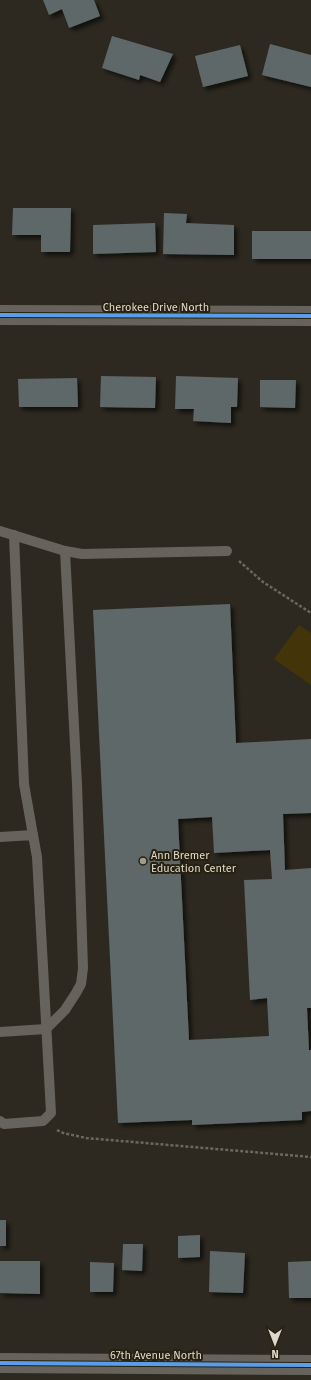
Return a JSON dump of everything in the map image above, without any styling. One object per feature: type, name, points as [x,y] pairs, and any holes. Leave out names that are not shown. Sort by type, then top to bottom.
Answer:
[{"type":"street","name":"Cherokee Drive North","points":[[0,315],[311,316]]},
{"type":"street","name":"67th Avenue North","points":[[0,1363],[311,1365]]},
{"type":"lane","points":[[0,531],[82,554],[227,550]]},
{"type":"lane","points":[[0,1122],[4,1124],[43,1121],[51,1113],[37,857],[24,784],[14,535]]},
{"type":"lane","points":[[0,1032],[46,1029],[65,1010],[81,984],[83,968],[77,784],[65,550]]},
{"type":"lane","points":[[0,836],[33,835]]},
{"type":"path","points":[[227,550],[263,582],[311,613]]},
{"type":"path","points":[[43,1121],[64,1133],[86,1138],[311,1157]]},
{"type":"shaded area","points":[[299,625],[311,633],[311,685],[274,659]]},
{"type":"building","points":[[43,0],[94,0],[100,16],[69,28],[62,9],[49,15]]},
{"type":"building","points":[[112,36],[173,54],[160,82],[140,75],[139,80],[102,68]]},
{"type":"building","points":[[270,44],[311,55],[311,87],[262,75]]},
{"type":"building","points":[[240,45],[248,76],[203,87],[195,56]]},
{"type":"building","points":[[13,208],[71,208],[70,252],[41,252],[41,235],[12,235]]},
{"type":"building","points":[[164,213],[187,214],[186,223],[234,225],[234,255],[163,254]]},
{"type":"building","points":[[155,223],[156,252],[93,254],[93,225]]},
{"type":"building","points":[[252,231],[311,231],[311,259],[252,259]]},
{"type":"building","points":[[101,376],[156,377],[155,408],[100,407]]},
{"type":"building","points":[[176,376],[238,378],[237,407],[231,407],[231,423],[193,421],[194,409],[175,409]]},
{"type":"building","points":[[77,378],[78,407],[19,407],[18,379]]},
{"type":"building","points":[[260,380],[296,380],[295,408],[260,407]]},
{"type":"building","name":"Ann Bremer Education Center","points":[[230,604],[236,743],[311,739],[311,813],[283,814],[285,870],[311,868],[311,1008],[307,1008],[309,1050],[311,1050],[311,1111],[302,1112],[302,1120],[192,1125],[192,1120],[118,1123],[93,610]],"holes":[[[212,817],[214,853],[270,850],[272,879],[244,880],[250,1000],[267,998],[269,1036],[189,1040],[178,819]]]},
{"type":"building","points":[[0,1220],[6,1220],[6,1246],[0,1246]]},
{"type":"building","points":[[200,1235],[200,1257],[178,1258],[178,1236]]},
{"type":"building","points":[[123,1244],[143,1244],[142,1271],[122,1270]]},
{"type":"building","points":[[210,1251],[245,1253],[243,1293],[209,1292]]},
{"type":"building","points":[[0,1261],[40,1261],[40,1294],[0,1293]]},
{"type":"building","points":[[311,1261],[311,1298],[289,1298],[288,1262]]},
{"type":"building","points":[[90,1262],[114,1263],[113,1292],[90,1292]]},
{"type":"cycle path","points":[[0,315],[311,316]]},
{"type":"cycle path","points":[[0,1363],[311,1365]]},
{"type":"place","name":"Ann Bremer Education Center","points":[[143,861]]}]
